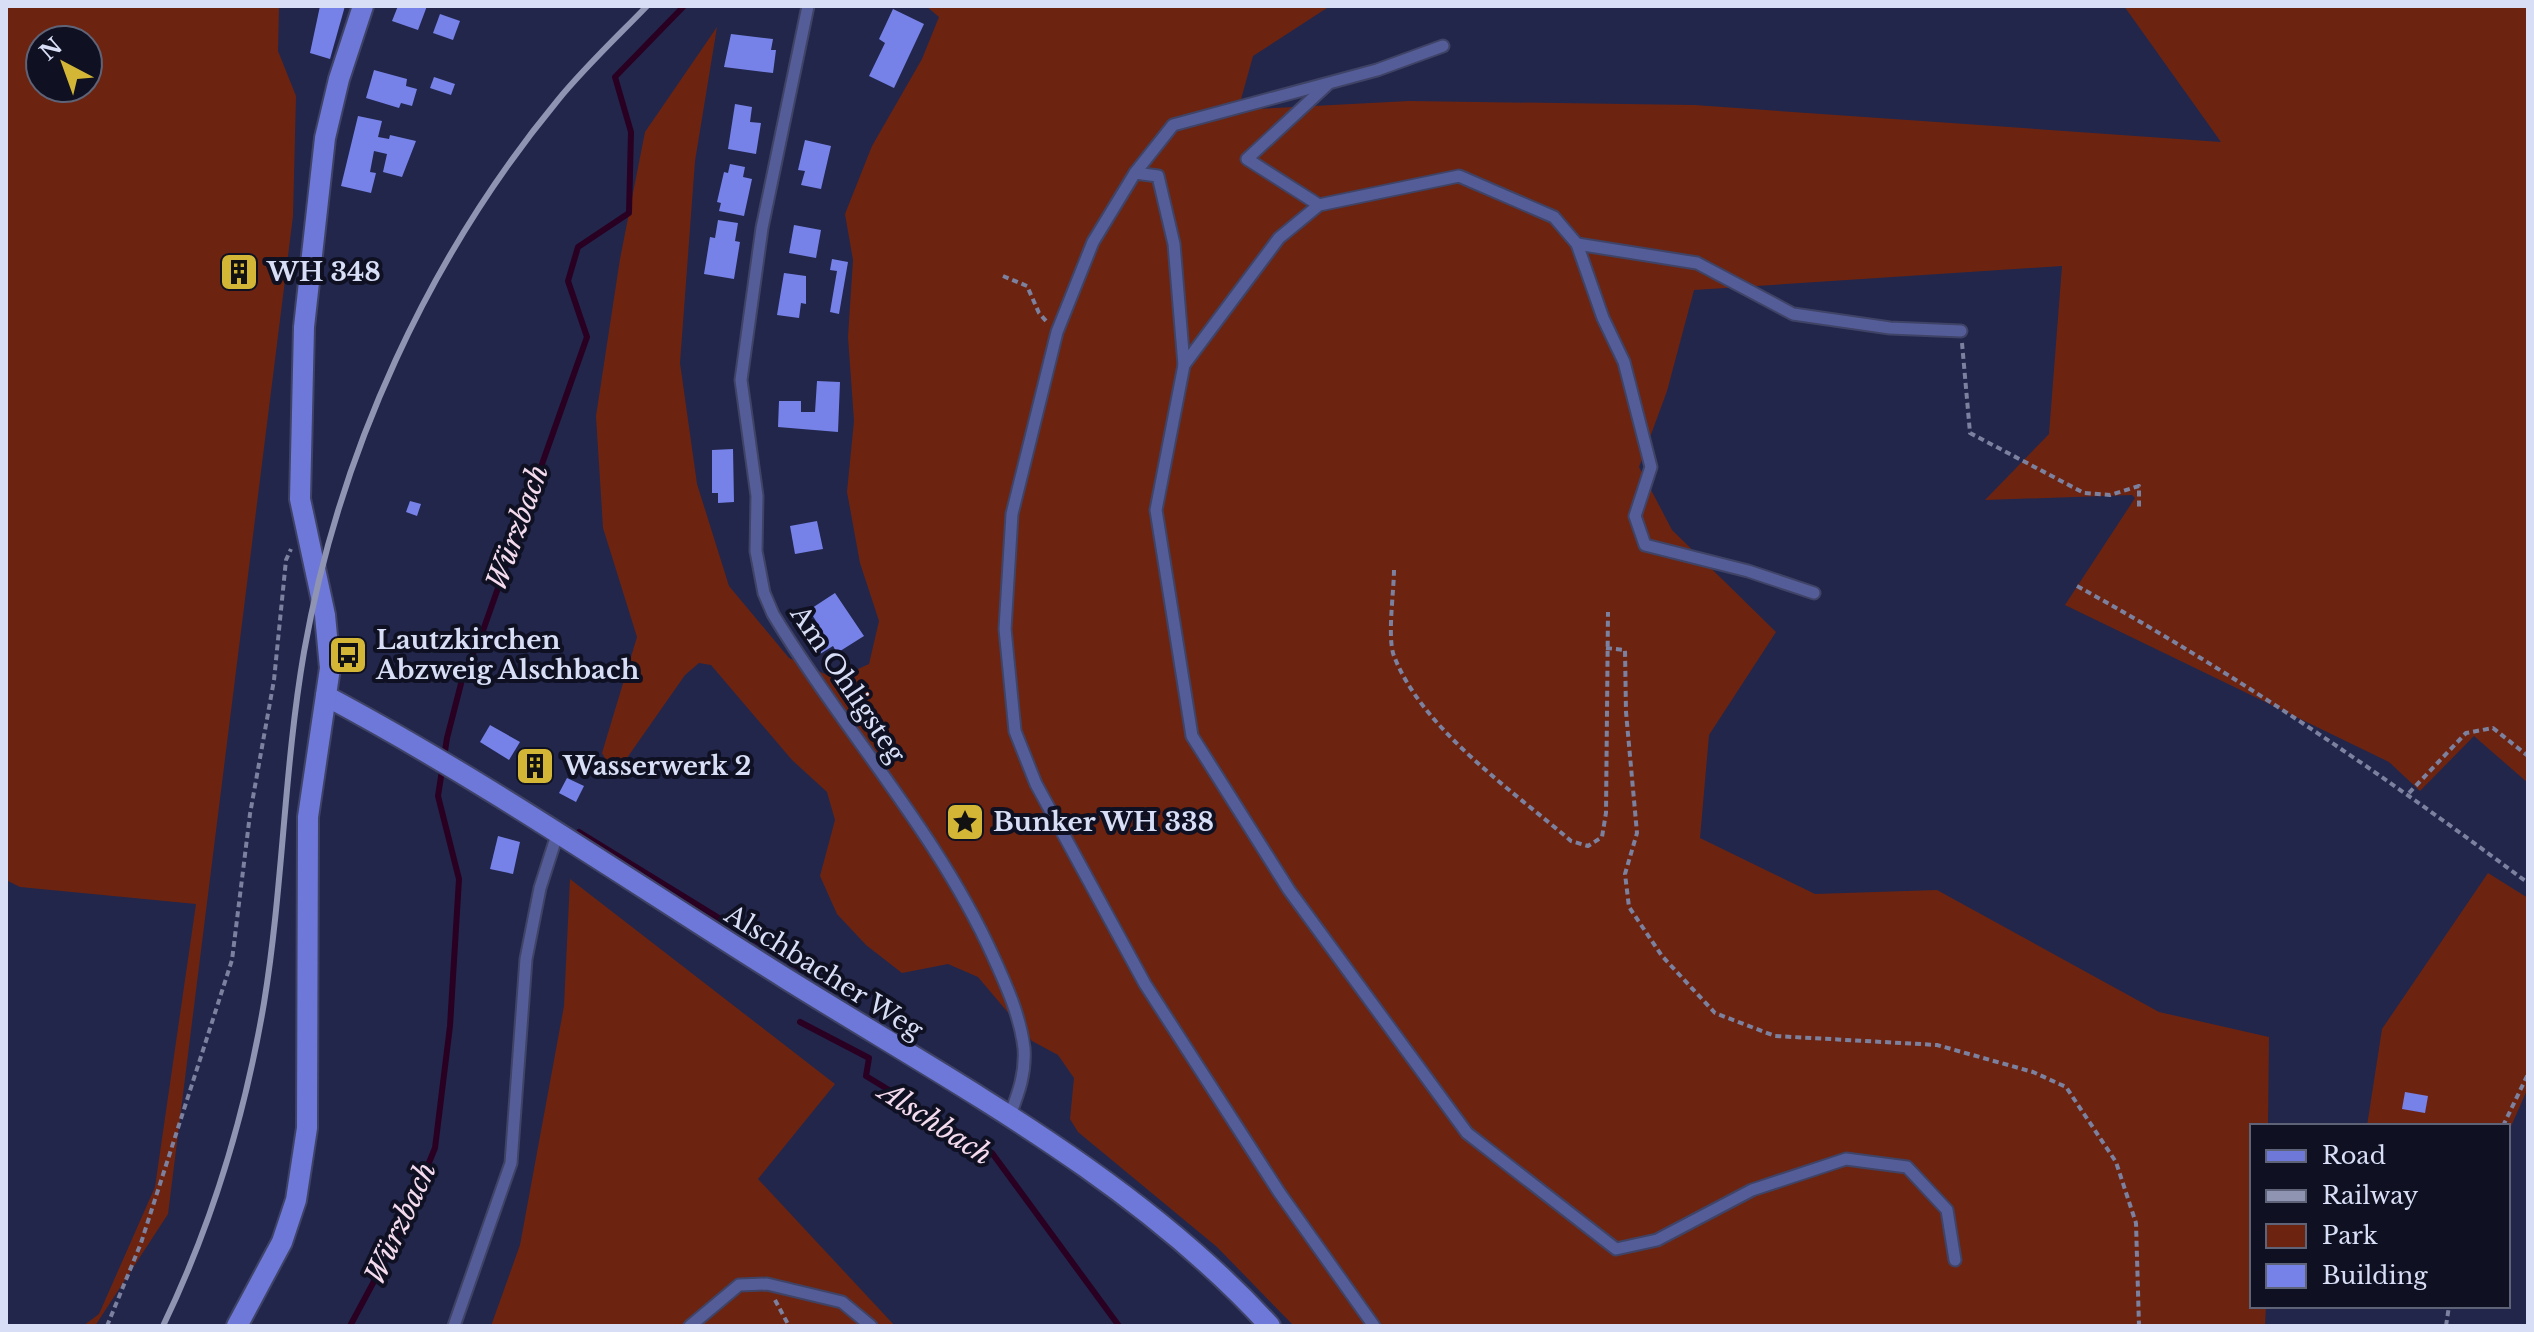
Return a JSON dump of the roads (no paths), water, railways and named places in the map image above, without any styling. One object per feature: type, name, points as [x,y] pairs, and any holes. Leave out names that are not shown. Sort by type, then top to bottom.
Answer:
[{"type":"main road","points":[[237,1326],[282,1242],[304,1165],[308,1067],[308,817],[330,668],[325,615],[303,526],[298,453],[304,327],[325,138],[339,79],[363,6]]},
{"type":"main road","name":"Alschbacher Weg","points":[[326,696],[447,765],[1114,1187],[1183,1241],[1270,1326]]},
{"type":"lane","name":"Am Ohligsteg","points":[[808,6],[762,228],[744,347],[741,380],[757,496],[756,551],[764,593],[773,614],[939,856],[977,919],[1005,981],[1021,1025],[1024,1051],[1023,1081],[1009,1118]]},
{"type":"lane","points":[[1374,1326],[1279,1192],[1145,984],[1036,784],[1015,731],[1005,629],[1012,514],[1057,332],[1093,242],[1135,173],[1173,125],[1330,82],[1443,46]]},
{"type":"lane","points":[[1319,205],[1247,159],[1330,82]]},
{"type":"lane","points":[[1135,173],[1158,176],[1174,244],[1184,365],[1156,510],[1192,736],[1289,890],[1467,1133],[1616,1249],[1657,1240],[1752,1190],[1846,1159],[1907,1167],[1947,1210],[1955,1260]]},
{"type":"lane","points":[[1184,365],[1279,238],[1319,205],[1459,176],[1554,217],[1577,244],[1603,318],[1624,362],[1651,467],[1635,516],[1645,545],[1748,571],[1814,593]]},
{"type":"lane","points":[[1577,244],[1697,263],[1793,314],[1890,328],[1961,331]]},
{"type":"lane","points":[[454,1326],[511,1163],[526,959],[540,888],[557,835]]},
{"type":"lane","points":[[690,1326],[739,1285],[767,1284],[842,1302],[871,1326]]},
{"type":"waterway","name":"Würzbach","points":[[350,1326],[401,1231],[435,1148],[450,1026],[459,879],[438,796],[447,738],[464,672],[480,639],[587,337],[568,281],[578,247],[629,213],[631,132],[615,77],[684,6]]},
{"type":"waterway","name":"Alschbach","points":[[579,832],[826,984]]},
{"type":"waterway","name":"Alschbach","points":[[800,1022],[869,1058],[866,1076],[992,1153],[1119,1326]]},
{"type":"railway","points":[[163,1326],[211,1209],[247,1086],[270,959],[304,652],[340,504],[366,431],[430,291],[511,160],[558,100],[647,6]]},
{"type":"place","name":"WH 348","points":[[239,272]]},
{"type":"place","name":"Lautzkirchen Abzweig Alschbach","points":[[348,655]]},
{"type":"place","name":"Wasserwerk 2","points":[[535,766]]},
{"type":"place","name":"Bunker WH 338","points":[[965,822]]}]
